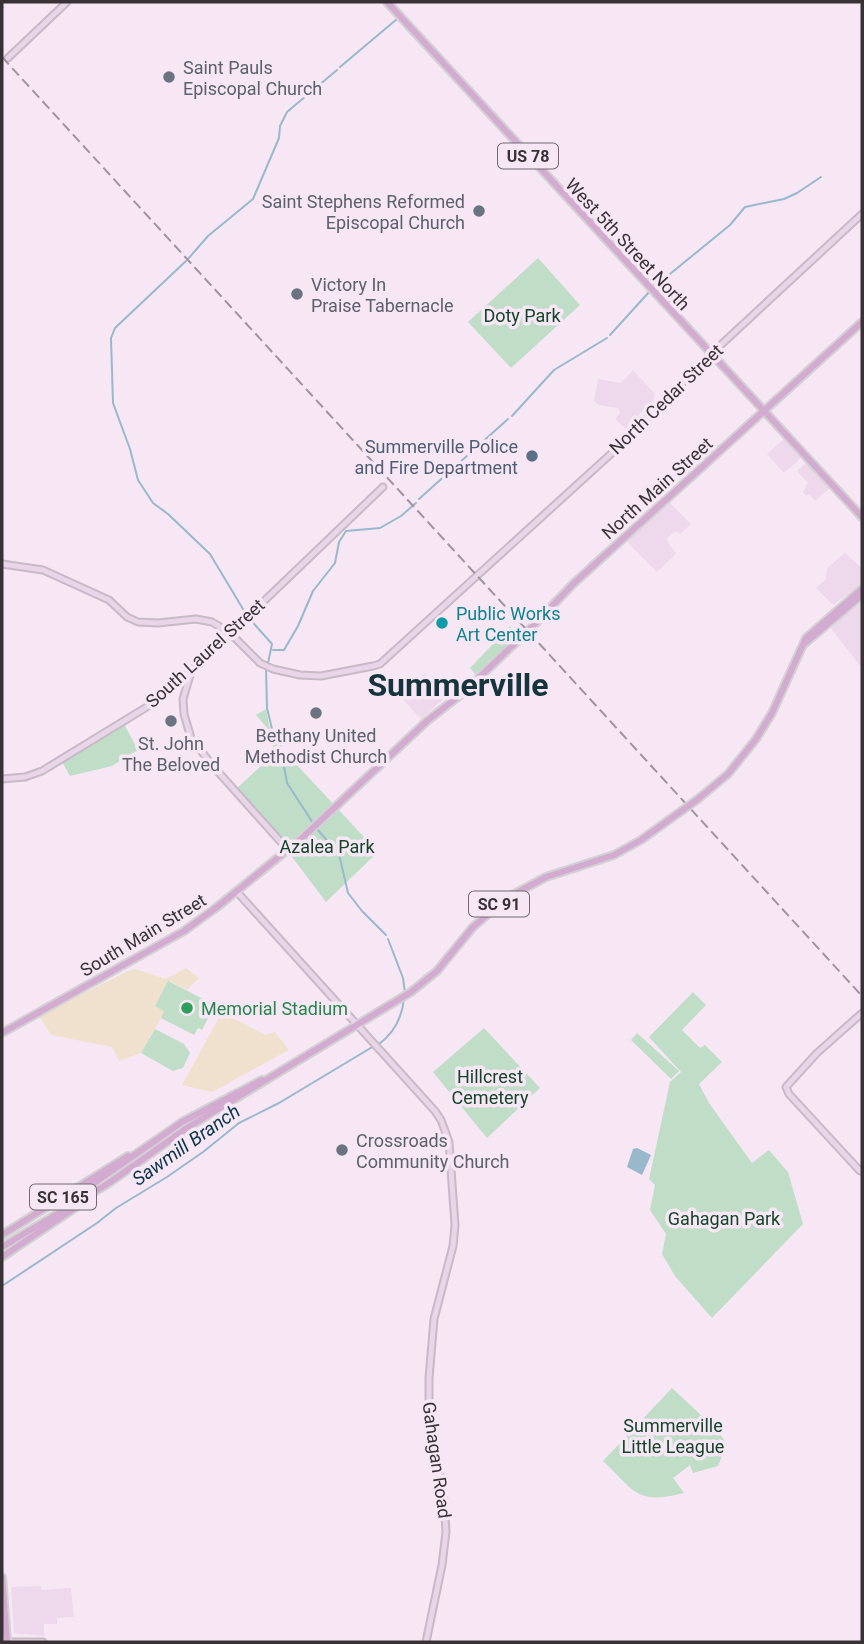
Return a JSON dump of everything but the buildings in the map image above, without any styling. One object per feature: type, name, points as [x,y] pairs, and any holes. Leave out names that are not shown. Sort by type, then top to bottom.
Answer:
[{"type":"main road","name":"West 5th Street North","points":[[387,2],[765,410]]},
{"type":"main road","name":"North Main Street","points":[[477,681],[565,590],[862,322]]},
{"type":"main road","name":"US 78","points":[[765,410],[862,517]]},
{"type":"main road","name":"SC 91","points":[[2,1245],[109,1182],[187,1128],[411,992],[437,971],[473,928],[507,898],[546,877],[614,855],[641,840],[698,799],[728,774],[756,739],[772,713],[806,638],[862,589]]},
{"type":"main road","name":"SC 91","points":[[804,644],[862,595]]},
{"type":"main road","name":"South Main Street","points":[[2,1033],[184,931],[237,892],[288,850],[427,721],[477,681]]},
{"type":"main road","name":"SC 91","points":[[2,1245],[88,1189],[160,1136],[240,1090],[270,1077]]},
{"type":"main road","name":"SC 165","points":[[2,1235],[160,1136]]},
{"type":"main road","name":"SC 165","points":[[2,1256],[80,1206],[109,1182]]},
{"type":"main road","points":[[2,1577],[7,1642]]},
{"type":"street","points":[[8,58],[66,2]]},
{"type":"street","name":"North Cedar Street","points":[[230,633],[267,667],[300,675],[321,676],[380,664],[624,442],[711,354],[862,214]]},
{"type":"street","name":"South Laurel Street","points":[[2,779],[25,777],[42,771],[150,705],[191,671],[383,486]]},
{"type":"street","points":[[2,564],[33,567],[53,574],[109,600],[138,622],[196,619],[212,622],[230,633]]},
{"type":"street","points":[[191,671],[183,699],[191,738],[288,850]]},
{"type":"street","name":"Gahagan Road","points":[[237,892],[441,1120],[449,1142],[455,1225],[453,1246],[434,1319],[428,1390],[446,1532],[426,1642]]},
{"type":"street","points":[[860,1171],[789,1094],[786,1087],[817,1053],[862,1015]]},
{"type":"street","points":[[12,1642],[43,1642]]},
{"type":"shaded area","points":[[633,370],[655,394],[654,399],[626,429],[615,419],[620,413],[618,408],[598,405],[594,401],[598,379],[621,383]]},
{"type":"shaded area","points":[[785,438],[802,457],[784,473],[767,454]]},
{"type":"shaded area","points":[[807,462],[830,488],[815,501],[803,492],[808,483],[797,471]]},
{"type":"shaded area","points":[[669,502],[691,524],[680,534],[676,531],[666,539],[676,554],[657,572],[628,543],[629,538]]},
{"type":"shaded area","points":[[845,553],[862,568],[862,584],[833,605],[816,588],[826,579],[827,568]]},
{"type":"shaded area","points":[[862,603],[862,668],[830,625]]},
{"type":"shaded area","points":[[425,673],[446,697],[421,719],[399,695]]},
{"type":"shaded area","points":[[186,968],[199,978],[187,990],[169,981],[165,1011],[141,1053],[119,1061],[112,1047],[51,1035],[39,1016],[128,971],[135,969],[166,979]]},
{"type":"shaded area","points":[[222,1012],[265,1035],[275,1032],[289,1050],[212,1092],[182,1085]]},
{"type":"shaded area","points":[[41,1586],[41,1590],[71,1588],[74,1617],[57,1618],[57,1624],[44,1624],[44,1636],[14,1633],[11,1587]]},
{"type":"green space","name":"Doty Park","points":[[538,258],[580,305],[511,368],[468,322]]},
{"type":"green space","points":[[510,626],[521,637],[475,674],[470,668]]},
{"type":"green space","name":"Azalea Park","points":[[266,709],[270,730],[281,748],[378,852],[326,902],[289,853],[293,849],[236,789],[275,753],[267,728],[256,715]]},
{"type":"green space","points":[[124,724],[138,750],[112,766],[70,776],[61,760]]},
{"type":"green space","name":"Memorial Stadium","points":[[168,981],[215,1005],[202,1030],[198,1028],[194,1035],[161,1018],[164,1011],[155,1006]]},
{"type":"green space","name":"Gahagan Park","points":[[693,992],[706,1005],[682,1030],[700,1048],[705,1045],[722,1062],[699,1084],[709,1103],[752,1163],[769,1150],[788,1172],[803,1224],[712,1318],[675,1276],[662,1254],[666,1234],[650,1210],[655,1185],[649,1179],[670,1082],[681,1072],[649,1037]]},
{"type":"green space","name":"Hillcrest Cemetery","points":[[484,1028],[540,1088],[487,1138],[433,1072]]},
{"type":"green space","points":[[155,1029],[184,1044],[190,1053],[183,1068],[173,1071],[141,1053]]},
{"type":"green space","points":[[637,1033],[679,1071],[671,1079],[631,1040]]},
{"type":"green space","name":"Summerville Little League","points":[[672,1388],[717,1430],[727,1444],[718,1466],[693,1473],[690,1465],[673,1478],[684,1493],[646,1496],[630,1488],[603,1461]]},
{"type":"water","points":[[637,1148],[651,1155],[642,1175],[627,1167],[633,1149]]},
{"type":"waterway","points":[[340,67],[397,19]]},
{"type":"waterway","points":[[188,259],[208,236],[253,199],[287,112],[337,70]]},
{"type":"waterway","points":[[654,287],[730,225],[745,207],[784,199],[821,177]]},
{"type":"waterway","points":[[186,261],[115,328],[111,338],[113,403],[138,480],[153,503],[210,554],[246,614]]},
{"type":"waterway","points":[[610,335],[650,291]]},
{"type":"waterway","points":[[512,416],[554,370],[607,338]]},
{"type":"waterway","points":[[419,499],[508,419]]},
{"type":"waterway","points":[[273,650],[284,650],[313,591],[335,563],[339,542],[346,531],[380,528],[401,516],[416,503]]},
{"type":"waterway","points":[[249,618],[272,644],[268,663]]},
{"type":"waterway","points":[[266,668],[267,708],[272,729],[280,745],[287,783],[313,823]]},
{"type":"waterway","points":[[317,829],[339,854],[348,893],[386,935]]},
{"type":"waterway","points":[[388,939],[403,978],[405,993]]},
{"type":"waterway","points":[[379,1044],[396,1024],[404,999]]},
{"type":"waterway","name":"Sawmill Branch","points":[[2,1286],[116,1208],[167,1177],[239,1123],[279,1103],[374,1046]]},
{"type":"railway","points":[[2,57],[862,996]]},
{"type":"place","name":"Saint Pauls Episcopal Church","points":[[169,77]]},
{"type":"place","name":"Saint Stephens Reformed Episcopal Church","points":[[479,211]]},
{"type":"place","name":"Victory In Praise Tabernacle","points":[[297,294]]},
{"type":"place","name":"Summerville Police and Fire Department","points":[[532,456]]},
{"type":"place","name":"Public Works Art Center","points":[[442,623]]},
{"type":"place","name":"Bethany United Methodist Church","points":[[316,713]]},
{"type":"place","name":"St. John The Beloved","points":[[171,721]]},
{"type":"place","name":"Memorial Stadium","points":[[187,1008]]},
{"type":"place","name":"Crossroads Community Church","points":[[342,1150]]},
{"type":"district","name":"Summerville","points":[[458,685]]}]
